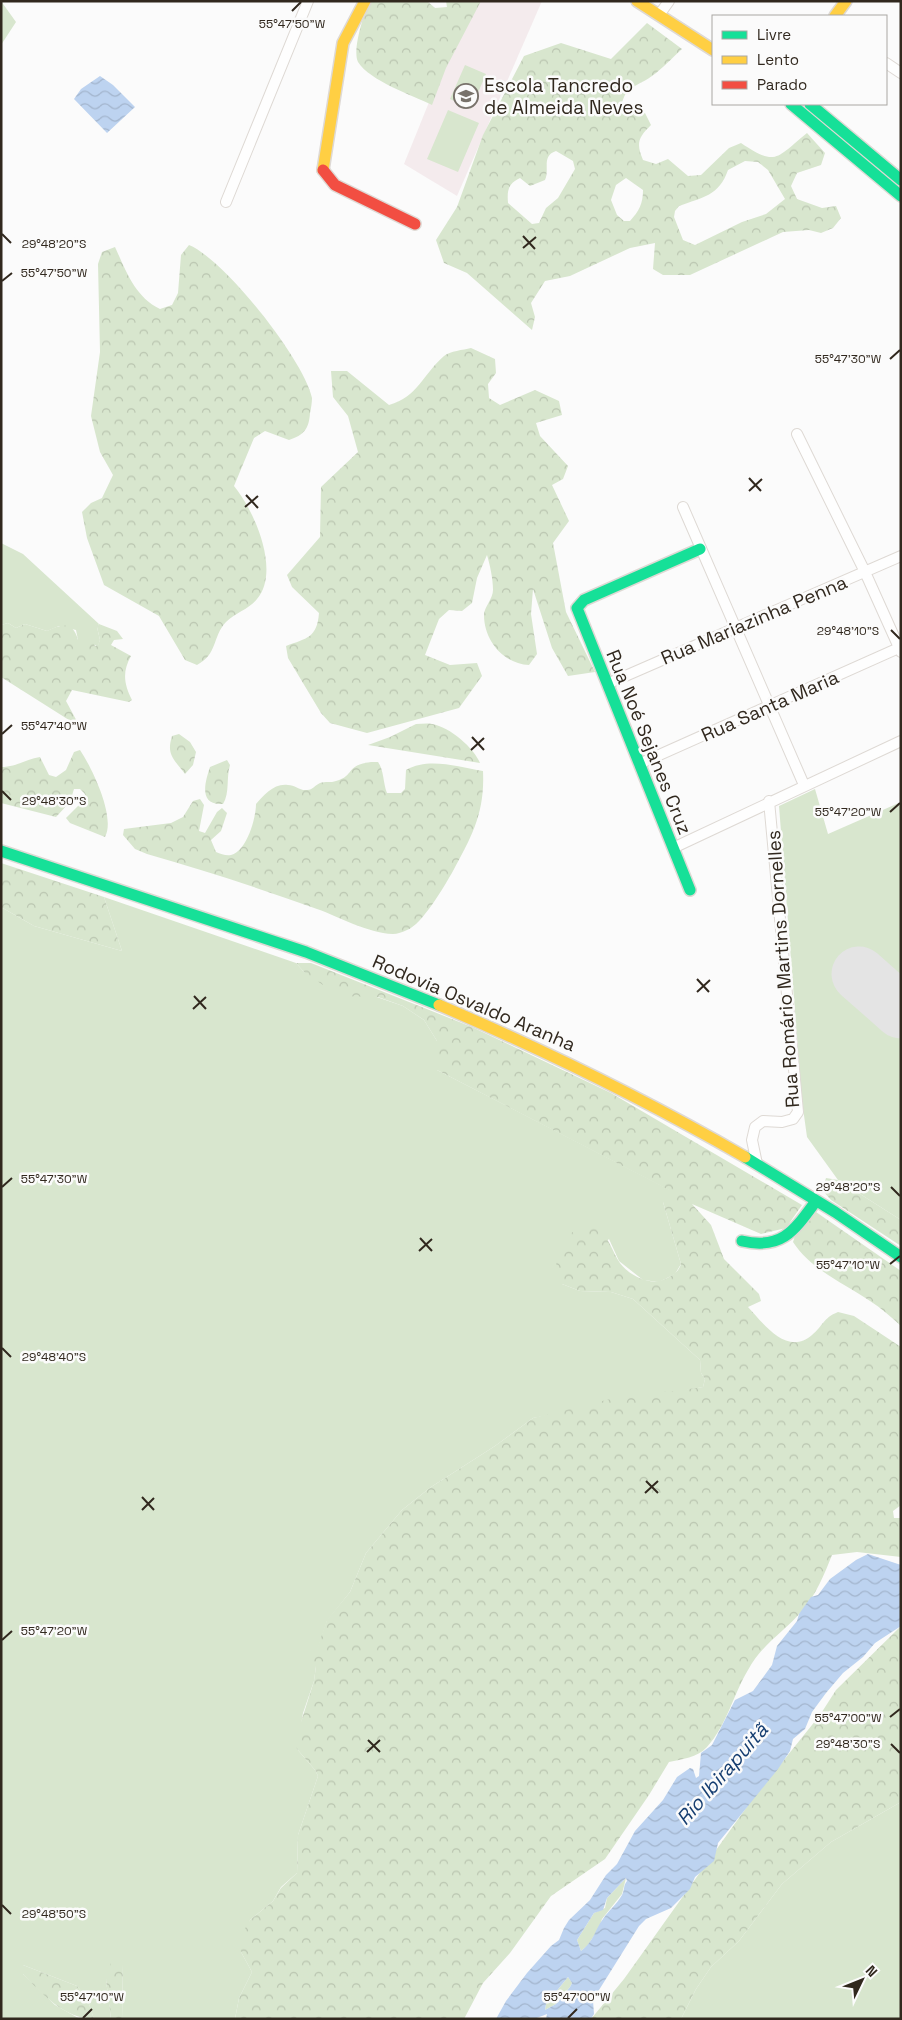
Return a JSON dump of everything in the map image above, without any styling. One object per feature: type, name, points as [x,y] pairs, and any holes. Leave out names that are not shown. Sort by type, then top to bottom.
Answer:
[{"type":"main road","points":[[365,1],[343,43],[322,165],[323,173],[335,186],[415,224]]},
{"type":"main road","points":[[637,1],[712,49]]},
{"type":"main road","points":[[836,15],[846,1]]},
{"type":"main road","points":[[792,105],[901,196]]},
{"type":"main road","points":[[811,105],[901,180]]},
{"type":"main road","name":"Rua Noé Sejanes Cruz","points":[[690,890],[577,608],[584,600],[700,549]]},
{"type":"main road","name":"Rodovia Osvaldo Aranha","points":[[1,850],[330,961],[464,1016],[598,1077],[709,1135],[816,1200],[901,1257]]},
{"type":"main road","points":[[742,1241],[759,1246],[778,1242],[795,1232],[816,1200]]},
{"type":"street","points":[[226,202],[308,1]]},
{"type":"street","points":[[659,15],[669,1]]},
{"type":"street","points":[[887,64],[901,73]]},
{"type":"street","points":[[797,434],[865,572],[900,649]]},
{"type":"street","points":[[683,507],[804,785]]},
{"type":"street","name":"Rua Mariazinha Penna","points":[[607,684],[901,556]]},
{"type":"street","name":"Rua Santa Maria","points":[[639,764],[900,649]]},
{"type":"street","points":[[673,848],[769,801],[901,741]]},
{"type":"street","name":"Rua Romário Martins Dornelles","points":[[757,1164],[752,1140],[755,1127],[764,1121],[782,1122],[793,1119],[798,1112],[769,801]]},
{"type":"shaded area","name":"Escola Tancredo de Almeida Neves","points":[[470,1],[542,1],[457,196],[404,164]]},
{"type":"green space","points":[[1,1],[16,22],[1,45]]},
{"type":"green space","points":[[369,1],[427,1],[435,8],[447,7],[446,1],[481,1],[446,68],[432,105],[381,81],[364,69],[358,62],[356,49]]},
{"type":"green space","points":[[647,23],[682,49],[656,73],[630,89],[624,97],[620,112],[645,113],[651,125],[641,137],[639,145],[643,160],[656,164],[668,159],[688,176],[701,175],[729,148],[741,143],[762,155],[770,157],[782,153],[807,133],[825,153],[821,165],[797,173],[791,186],[797,199],[822,208],[836,206],[841,218],[833,228],[821,233],[809,230],[783,232],[690,275],[663,275],[653,269],[655,243],[630,248],[570,276],[545,281],[531,303],[535,317],[532,330],[467,273],[444,263],[436,240],[457,207],[483,135],[524,56],[561,43],[611,59]],"holes":[[[556,151],[573,161],[575,169],[558,198],[546,208],[539,223],[532,224],[508,203],[509,188],[520,178],[530,186],[545,180],[547,159],[551,153]],[[745,161],[758,162],[768,170],[785,199],[766,214],[742,222],[695,245],[683,240],[674,217],[675,211],[679,206],[703,198],[715,190],[724,179],[728,170]],[[626,178],[643,190],[640,207],[630,221],[624,221],[617,215],[611,200],[616,185]]]},
{"type":"green space","points":[[465,65],[486,74],[471,109],[450,99]]},
{"type":"green space","points":[[448,110],[479,123],[458,172],[427,159]]},
{"type":"green space","points":[[189,245],[204,254],[222,269],[261,312],[294,360],[306,381],[312,398],[307,427],[298,436],[289,440],[265,431],[254,438],[234,486],[249,510],[262,541],[266,557],[264,587],[254,602],[226,622],[212,651],[204,661],[197,665],[185,660],[159,616],[104,585],[87,538],[82,512],[91,503],[102,498],[113,475],[100,452],[91,416],[100,352],[98,264],[102,252],[115,247],[132,283],[144,298],[160,309],[172,305],[178,293],[181,255]]},
{"type":"green space","points":[[471,348],[495,359],[496,373],[488,384],[489,398],[500,405],[535,390],[559,401],[562,415],[536,423],[540,436],[568,466],[563,479],[552,485],[569,521],[553,543],[566,612],[595,672],[568,676],[552,648],[533,589],[531,614],[537,654],[529,665],[520,664],[504,656],[497,649],[485,625],[484,612],[492,597],[493,590],[487,555],[477,578],[472,603],[462,611],[449,610],[439,619],[425,655],[450,665],[477,663],[482,676],[459,708],[367,733],[330,723],[321,713],[288,658],[286,646],[310,636],[316,628],[319,613],[292,587],[287,575],[320,537],[321,487],[358,452],[348,416],[333,397],[331,371],[347,371],[389,405],[414,391],[444,356]]},
{"type":"green space","points":[[1,543],[23,554],[99,624],[97,627],[100,640],[98,646],[78,640],[76,630],[59,626],[47,631],[25,624],[16,628],[8,623],[1,625]]},
{"type":"green space","points":[[8,623],[16,628],[25,624],[47,631],[62,626],[70,627],[78,640],[90,637],[95,646],[98,645],[100,640],[97,627],[99,624],[117,631],[123,639],[114,640],[111,645],[131,656],[126,667],[125,678],[132,700],[129,702],[72,690],[66,701],[80,727],[1,677],[1,625]]},
{"type":"green space","points":[[416,724],[432,724],[446,729],[467,745],[480,763],[368,745]]},
{"type":"green space","points":[[179,734],[190,742],[196,752],[193,765],[185,774],[174,760],[170,748],[172,736]]},
{"type":"green space","points":[[80,750],[91,768],[105,805],[108,828],[105,837],[70,823],[66,818],[84,800],[85,794],[80,789],[74,789],[70,802],[56,817],[1,803],[1,767],[12,766],[40,757],[49,775],[56,777],[66,770],[74,752]]},
{"type":"green space","points":[[227,760],[230,765],[225,800],[223,804],[215,804],[210,801],[205,792],[208,773],[210,767]]},
{"type":"green space","points":[[378,762],[380,765],[387,793],[401,793],[405,789],[406,770],[415,766],[444,764],[483,771],[482,799],[476,824],[466,847],[433,904],[413,927],[400,933],[393,934],[373,931],[275,894],[147,854],[135,849],[123,835],[124,829],[171,823],[183,817],[193,801],[200,799],[204,805],[199,831],[205,833],[217,812],[222,808],[227,813],[221,831],[211,840],[216,852],[231,855],[237,852],[246,841],[250,833],[256,804],[270,790],[278,786],[291,785],[302,790],[309,790],[320,783],[334,782],[342,779],[357,766]]},
{"type":"green space","points":[[815,789],[828,834],[901,802],[901,1220],[838,1180],[807,1137],[802,1101],[779,806]]},
{"type":"green space","points":[[1,863],[104,897],[122,951],[34,926],[1,907]]},
{"type":"green space","points":[[104,897],[296,963],[304,972],[403,1006],[424,1020],[437,1041],[437,1070],[670,1190],[663,1202],[681,1264],[675,1274],[659,1282],[643,1280],[619,1261],[609,1239],[562,1284],[580,1291],[611,1292],[633,1299],[700,1360],[701,1373],[705,1379],[703,1387],[533,1418],[495,1446],[431,1487],[402,1510],[366,1553],[350,1592],[327,1621],[312,1666],[316,1666],[314,1681],[303,1713],[297,1749],[318,1776],[298,1835],[297,1873],[281,1887],[273,1901],[250,1920],[241,1952],[252,1972],[239,1998],[235,2019],[122,2019],[123,1964],[106,1980],[111,2019],[94,2019],[87,1998],[77,1986],[23,1965],[23,1974],[55,2005],[80,2019],[1,2019],[1,907],[34,926],[122,951]]},
{"type":"green space","points":[[296,963],[311,963],[472,1027],[611,1093],[802,1205],[786,1228],[761,1234],[692,1204],[711,1225],[724,1259],[759,1294],[761,1301],[748,1307],[776,1335],[794,1342],[803,1341],[816,1332],[829,1317],[838,1312],[854,1316],[901,1347],[901,1505],[893,1511],[894,1518],[901,1518],[901,1557],[857,1552],[832,1555],[807,1605],[753,1661],[725,1720],[707,1747],[699,1754],[689,1758],[669,1762],[605,1859],[551,1896],[510,1953],[483,1983],[464,2019],[235,2019],[239,1998],[252,1972],[241,1952],[240,1945],[243,1932],[250,1920],[273,1901],[281,1888],[297,1873],[298,1835],[318,1776],[297,1749],[295,1741],[314,1681],[316,1666],[311,1666],[327,1620],[350,1592],[366,1553],[402,1510],[431,1487],[495,1446],[533,1418],[631,1394],[703,1387],[705,1379],[701,1373],[700,1360],[633,1299],[611,1292],[580,1291],[562,1284],[558,1278],[557,1256],[568,1236],[576,1230],[594,1226],[606,1237],[618,1260],[632,1274],[646,1280],[659,1281],[675,1273],[681,1264],[663,1202],[663,1193],[669,1190],[437,1070],[437,1041],[424,1020],[403,1006],[378,997],[339,996],[304,972]]},
{"type":"green space","points":[[826,1178],[838,1180],[901,1220],[901,1246],[831,1200],[822,1190]]},
{"type":"green space","points":[[816,1212],[901,1271],[901,1326],[874,1304],[818,1268],[800,1252],[793,1242],[795,1236]]},
{"type":"green space","points":[[901,1626],[901,1802],[831,1842],[782,1884],[739,1941],[711,1967],[696,1989],[681,2019],[591,2019],[624,1979],[751,1801],[820,1715],[836,1690]]},
{"type":"green space","points":[[901,1802],[901,2019],[681,2019],[696,1989],[711,1967],[739,1941],[782,1884],[831,1842]]},
{"type":"green space","points":[[626,1878],[622,1894],[602,1919],[599,1928],[588,1945],[581,1951],[577,1940],[594,1913],[605,1908],[607,1898]]},
{"type":"green space","points":[[120,1957],[123,1964],[122,2019],[111,2019],[106,1980],[112,1958]]},
{"type":"green space","points":[[23,1965],[77,1986],[87,1998],[94,2019],[73,2015],[55,2004],[23,1974]]},
{"type":"green space","points":[[568,1977],[572,1983],[570,1987],[556,2004],[545,2010],[546,2004]]},
{"type":"water","points":[[100,76],[113,85],[135,107],[107,133],[74,99],[81,89]]},
{"type":"water","name":"Rio Ibirapuitã","points":[[868,1554],[901,1565],[901,1626],[875,1643],[863,1657],[843,1673],[826,1693],[812,1712],[805,1729],[793,1739],[790,1751],[778,1769],[718,1843],[714,1861],[695,1877],[690,1889],[671,1908],[646,1919],[639,1926],[593,2001],[594,2014],[591,2019],[546,2019],[547,2014],[534,2019],[496,2019],[506,2001],[527,1973],[551,1946],[559,1940],[569,1920],[590,1900],[606,1875],[617,1864],[635,1831],[663,1800],[677,1777],[690,1768],[693,1769],[696,1778],[699,1776],[701,1753],[712,1745],[735,1700],[753,1691],[772,1665],[777,1646],[797,1621],[799,1614],[811,1597],[818,1595],[830,1579],[856,1560]],"holes":[[[626,1878],[627,1881],[622,1895],[600,1923],[592,1939],[581,1951],[577,1940],[594,1913],[603,1910],[607,1898]],[[568,1977],[572,1983],[570,1987],[556,2004],[545,2010],[546,2004]]]},
{"type":"runway","points":[[859,974],[901,1011]]},
{"type":"traffic: fast","points":[[792,105],[901,196]]},
{"type":"traffic: fast","points":[[811,105],[901,180]]},
{"type":"traffic: fast","points":[[690,890],[577,608],[584,600],[700,549]]},
{"type":"traffic: fast","points":[[1,851],[306,952],[439,1005]]},
{"type":"traffic: fast","points":[[745,1157],[835,1212],[901,1257]]},
{"type":"traffic: fast","points":[[742,1241],[767,1243],[786,1236],[801,1221],[816,1201]]},
{"type":"traffic: slow","points":[[323,170],[343,43],[365,1]]},
{"type":"traffic: slow","points":[[637,1],[712,49]]},
{"type":"traffic: slow","points":[[836,15],[846,1]]},
{"type":"traffic: slow","points":[[439,1005],[594,1076],[745,1157]]},
{"type":"traffic: jam","points":[[323,170],[335,185],[415,224]]},
{"type":"place","name":"Escola Tancredo de Almeida Neves","points":[[466,96]]}]
